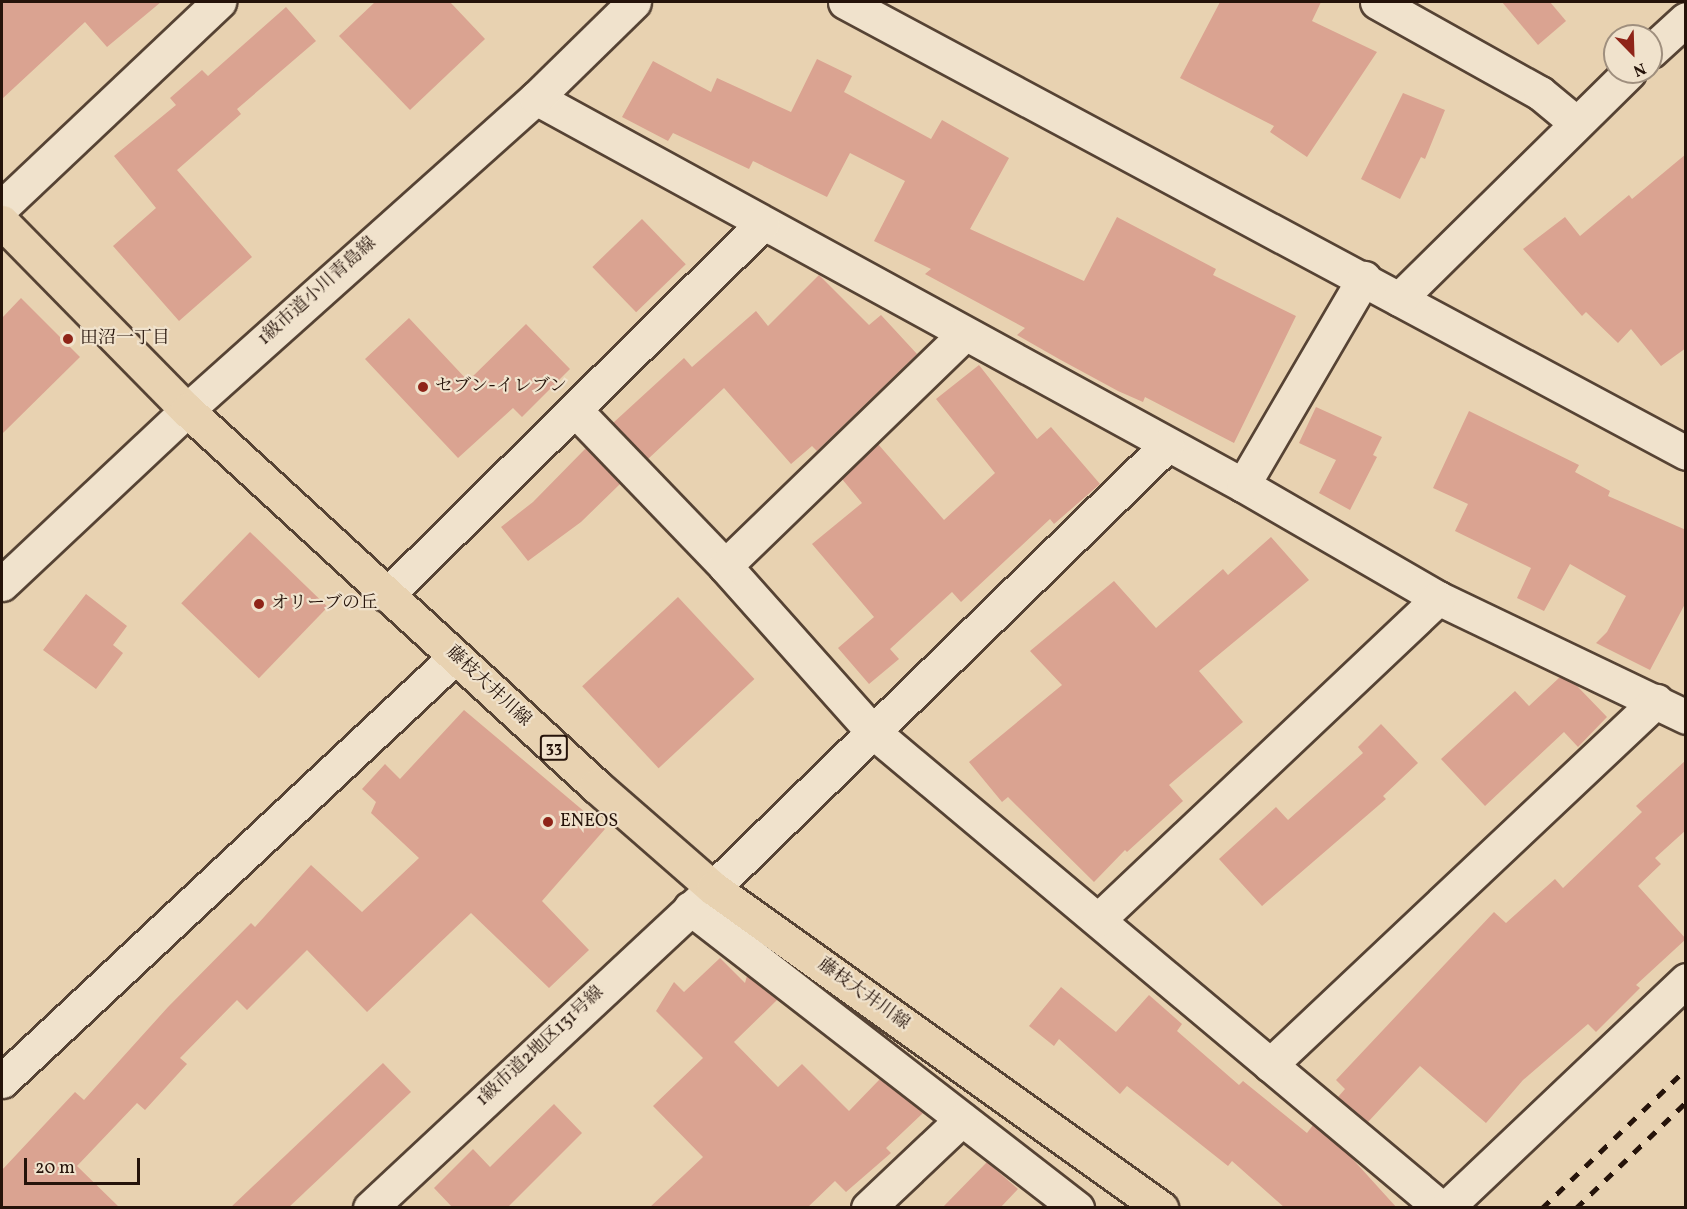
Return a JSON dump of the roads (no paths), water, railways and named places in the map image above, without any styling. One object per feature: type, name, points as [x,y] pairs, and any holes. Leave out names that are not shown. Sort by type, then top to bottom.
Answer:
[{"type":"main road","name":"藤枝大井川線","points":[[2,222],[187,410],[455,657],[702,898],[1161,1208]]},
{"type":"street","name":"1級市道小川青島線","points":[[2,584],[187,410],[536,98],[634,2]]},
{"type":"street","points":[[845,2],[1364,278],[1686,453]]},
{"type":"street","points":[[1377,2],[1540,93],[1575,122]]},
{"type":"street","points":[[2,207],[209,5]]},
{"type":"street","points":[[1663,40],[1686,19]]},
{"type":"street","points":[[1399,299],[1575,122],[1616,84]]},
{"type":"street","points":[[536,98],[762,224],[1243,485],[1438,598],[1686,717]]},
{"type":"street","points":[[387,595],[576,411],[762,224]]},
{"type":"street","points":[[1243,485],[1364,278]]},
{"type":"street","points":[[725,566],[964,334]]},
{"type":"street","points":[[576,411],[725,566],[871,730],[1444,1208],[1686,980]]},
{"type":"street","name":"1級市道2地区131号線","points":[[369,1208],[702,898],[871,730],[1167,445]]},
{"type":"street","points":[[1099,919],[1438,598]]},
{"type":"street","points":[[2,1081],[455,657]]},
{"type":"street","points":[[1270,1065],[1656,701]]},
{"type":"street","points":[[702,898],[962,1119],[1077,1208]]},
{"type":"street","points":[[868,1208],[962,1119]]},
{"type":"railway","points":[[1542,1208],[1686,1069]]},
{"type":"railway","points":[[1576,1208],[1686,1102]]},
{"type":"place","name":"田沼一丁目","points":[[68,339]]},
{"type":"place","name":"セブン-イレブン","points":[[423,387]]},
{"type":"place","name":"オリーブの丘","points":[[259,604]]},
{"type":"place","name":"ENEOS","points":[[548,822]]}]
